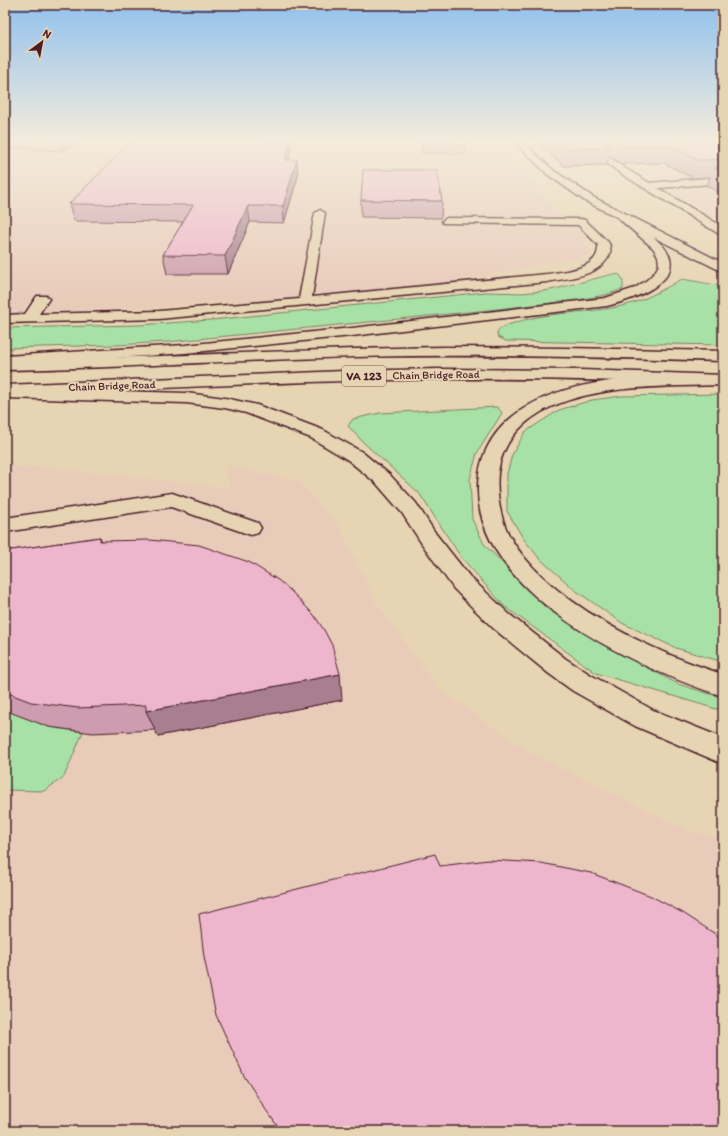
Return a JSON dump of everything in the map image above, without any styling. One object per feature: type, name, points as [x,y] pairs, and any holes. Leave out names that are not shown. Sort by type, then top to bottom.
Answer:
[{"type":"main road","points":[[581,193],[621,216],[723,268]]},
{"type":"main road","points":[[659,193],[723,232]]},
{"type":"main road","points":[[305,302],[320,213]]},
{"type":"main road","points":[[5,361],[207,347],[607,302],[640,291],[661,274],[665,265],[664,256],[658,246],[621,216]]},
{"type":"main road","points":[[5,319],[159,315],[305,302],[456,281],[547,278],[573,274],[590,268],[598,262],[604,254],[604,244],[581,222],[447,221]]},
{"type":"main road","points":[[700,256],[716,253]]},
{"type":"main road","points":[[29,319],[42,299]]},
{"type":"main road","name":"Chain Bridge Road","points":[[5,365],[173,361],[404,352],[520,352],[723,356]]},
{"type":"main road","name":"Chain Bridge Road","points":[[5,390],[345,376],[543,374],[723,380]]},
{"type":"main road","points":[[723,380],[610,386],[575,394],[547,403],[525,415],[501,438],[494,450],[489,472],[487,496],[493,522],[506,548],[527,576],[561,606],[596,629],[649,657],[708,681],[723,685]]},
{"type":"main road","points":[[5,393],[186,398],[202,400],[251,409],[317,434],[354,456],[382,479],[409,508],[429,539],[462,583],[501,621],[557,666],[582,683],[644,718],[723,751]]},
{"type":"main road","points":[[5,525],[172,500],[251,528]]},
{"type":"shaded area","points":[[5,193],[539,193],[581,233],[592,255],[456,281],[293,299],[61,312],[5,313]]},
{"type":"shaded area","points":[[675,193],[723,193],[723,220]]},
{"type":"shaded area","points":[[227,466],[297,480],[338,524],[376,602],[437,688],[529,752],[686,830],[723,840],[723,1131],[5,1131],[5,467],[42,467],[229,488]]},
{"type":"green space","points":[[613,274],[620,275],[623,280],[623,289],[605,295],[578,300],[167,342],[5,348],[5,328],[139,325],[211,320],[486,292],[523,293],[551,290]]},
{"type":"green space","points":[[682,279],[716,285],[723,290],[723,345],[506,341],[498,337],[497,334],[499,329],[530,319],[610,308],[633,303],[655,294]]},
{"type":"green space","points":[[723,394],[723,662],[676,648],[622,623],[575,590],[539,558],[523,538],[507,511],[507,474],[512,455],[525,432],[559,410],[592,400],[622,396]]},
{"type":"green space","points":[[497,407],[502,413],[477,453],[470,479],[472,519],[484,544],[546,608],[607,647],[678,684],[723,698],[723,711],[596,673],[504,606],[461,557],[419,493],[364,443],[348,426],[353,419],[380,413]]},
{"type":"green space","points":[[5,709],[49,727],[83,732],[64,777],[44,791],[5,790]]},
{"type":"building","points":[[80,193],[287,193],[283,206],[248,206],[225,256],[163,255],[193,205],[69,204]]},
{"type":"building","points":[[361,193],[441,193],[442,201],[361,200]]},
{"type":"building","points":[[100,537],[100,541],[150,540],[199,545],[249,562],[278,580],[314,615],[332,645],[340,674],[146,711],[146,705],[78,708],[31,702],[5,692],[5,551]]},
{"type":"building","points":[[435,854],[440,866],[488,860],[541,863],[591,873],[651,896],[683,913],[723,939],[723,1131],[281,1131],[244,1076],[216,1015],[204,957],[199,914]]}]
